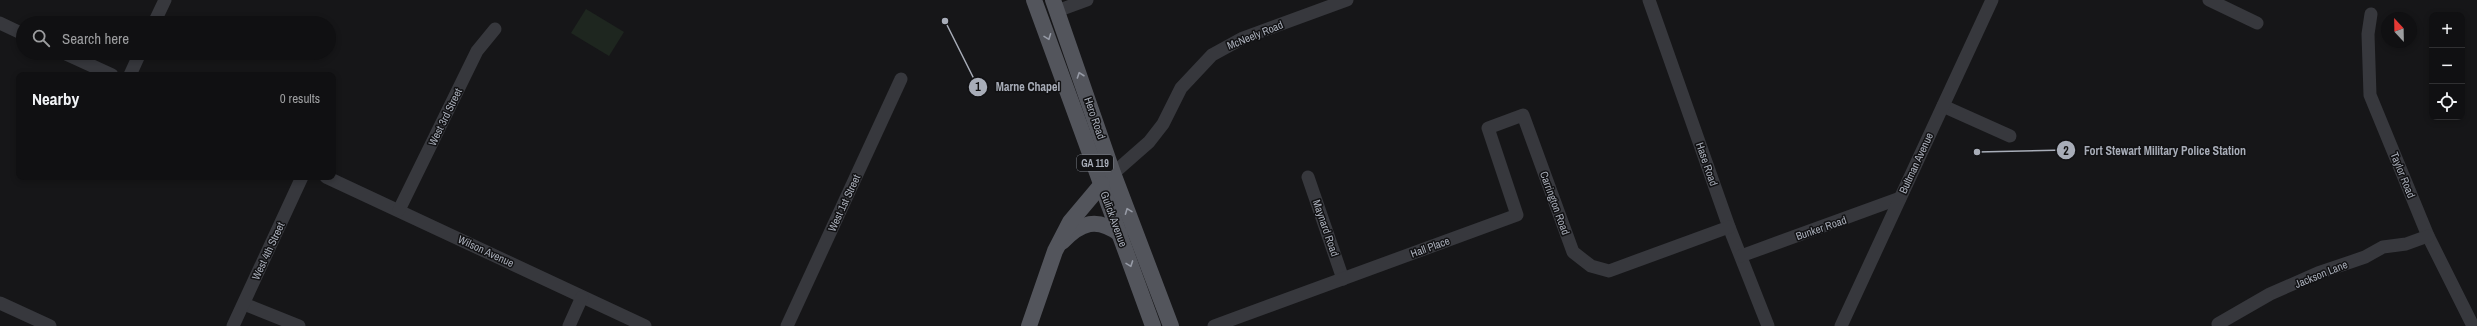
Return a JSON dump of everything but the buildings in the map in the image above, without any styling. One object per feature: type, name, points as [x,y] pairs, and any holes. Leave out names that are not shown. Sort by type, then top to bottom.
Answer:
[{"type":"main road","name":"Gulick Avenue","points":[[1034,0],[1153,326]]},
{"type":"main road","name":"Hero Road","points":[[1055,5],[1113,173],[1171,326]]},
{"type":"main road","points":[[1029,326],[1055,251],[1070,222],[1102,184]]},
{"type":"main road","points":[[1055,251],[1070,233],[1088,223],[1102,223],[1120,234]]},
{"type":"main road","points":[[1040,292],[1041,326]]},
{"type":"street","points":[[157,16],[165,0]]},
{"type":"street","points":[[1055,5],[1087,0]]},
{"type":"street","name":"McNeely Road","points":[[1102,184],[1149,142],[1163,124],[1181,88],[1212,55],[1229,43],[1347,0]]},
{"type":"street","name":"Hase Road","points":[[1649,0],[1729,227],[1768,326]]},
{"type":"street","name":"Bultman Avenue","points":[[1841,326],[1992,0]]},
{"type":"street","points":[[2209,0],[2257,23]]},
{"type":"street","name":"Taylor Road","points":[[2370,14],[2368,34],[2370,95],[2428,236],[2473,326]]},
{"type":"street","points":[[0,23],[16,31]]},
{"type":"street","name":"West 3rd Street","points":[[399,210],[478,51],[495,29]]},
{"type":"street","points":[[79,60],[105,72]]},
{"type":"street","points":[[131,72],[137,60]]},
{"type":"street","name":"West 1st Street","points":[[787,326],[901,79]]},
{"type":"street","points":[[1943,106],[2010,136]]},
{"type":"street","name":"Carrington Road","points":[[1517,215],[1488,128],[1523,115],[1573,252],[1591,266],[1609,271],[1729,227]]},
{"type":"street","name":"Maynard Road","points":[[1308,177],[1343,279]]},
{"type":"street","name":"West 4th Street","points":[[233,326],[301,180]]},
{"type":"street","name":"Wilson Avenue","points":[[333,180],[645,326]]},
{"type":"street","name":"Bunker Road","points":[[1741,256],[1900,198]]},
{"type":"street","name":"Hall Place","points":[[1214,326],[1517,215]]},
{"type":"street","name":"Jackson Lane","points":[[2218,324],[2270,294],[2318,273],[2365,257],[2383,247],[2406,244],[2428,236]]},
{"type":"street","points":[[569,326],[582,297]]},
{"type":"street","points":[[0,303],[50,326]]},
{"type":"street","points":[[244,304],[299,326]]},
{"type":"shaded area","points":[[586,9],[624,32],[609,56],[571,33]]},
{"type":"place","name":"Marne Chapel","points":[[945,21]]},
{"type":"place","name":"Fort Stewart Military Police Station","points":[[1977,152]]}]
